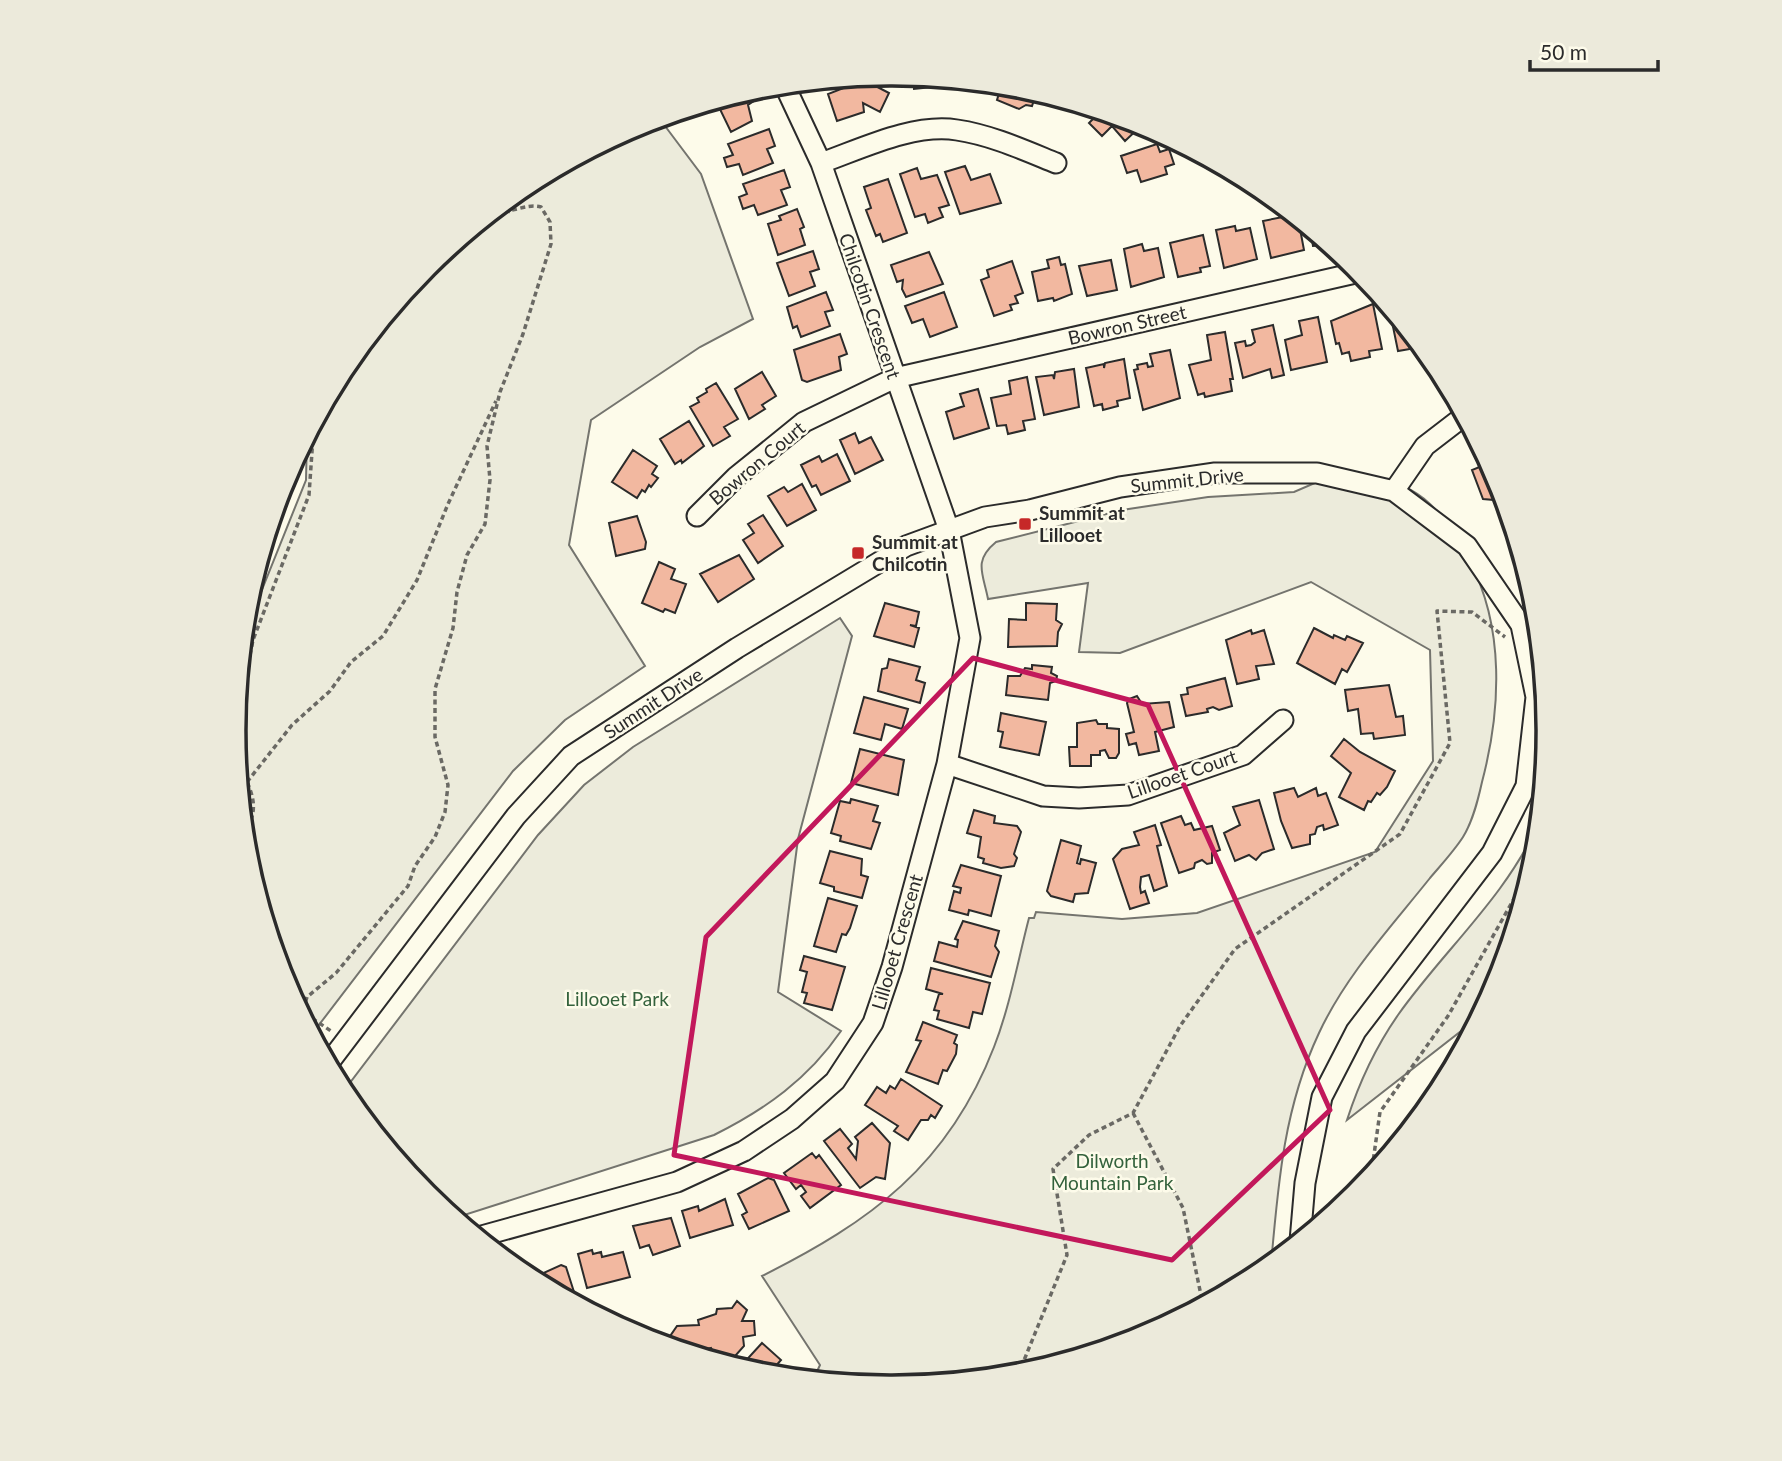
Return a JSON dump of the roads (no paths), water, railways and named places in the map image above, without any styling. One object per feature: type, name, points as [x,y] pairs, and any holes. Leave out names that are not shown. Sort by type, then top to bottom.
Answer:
[{"type":"street","name":"Chilcotin Crescent","points":[[789,94],[821,163],[949,530]]},
{"type":"street","points":[[821,163],[919,131],[956,130],[1004,143],[1056,163]]},
{"type":"street","name":"Bowron Street","points":[[895,378],[1347,275]]},
{"type":"street","name":"Bowron Court","points":[[697,516],[736,477],[804,422],[895,378]]},
{"type":"street","points":[[1394,491],[1425,446],[1456,422]]},
{"type":"street","name":"Summit Drive","points":[[335,1056],[516,816],[571,756],[737,648],[895,553],[985,517],[1030,510],[1120,487],[1215,472],[1317,473],[1394,491],[1467,546],[1521,625],[1534,687]]},
{"type":"street","name":"Lillooet Crescent","points":[[489,1234],[677,1182],[744,1151],[792,1119],[835,1081],[873,1023],[892,967],[947,764],[970,638],[949,530]]},
{"type":"street","name":"Summit Drive","points":[[1301,1227],[1305,1183],[1322,1097],[1356,1031],[1492,853],[1526,786],[1535,707]]},
{"type":"street","name":"Lillooet Court","points":[[947,764],[1043,796],[1079,798],[1128,795],[1243,755],[1283,720]]},
{"type":"place","name":"Summit at Lillooet","points":[[1025,524]]},
{"type":"place","name":"Summit at Chilcotin","points":[[858,553]]},
{"type":"park label","name":"Lillooet Park","points":[[617,999]]},
{"type":"park label","name":"Dilworth Mountain Park","points":[[1112,1172]]}]
